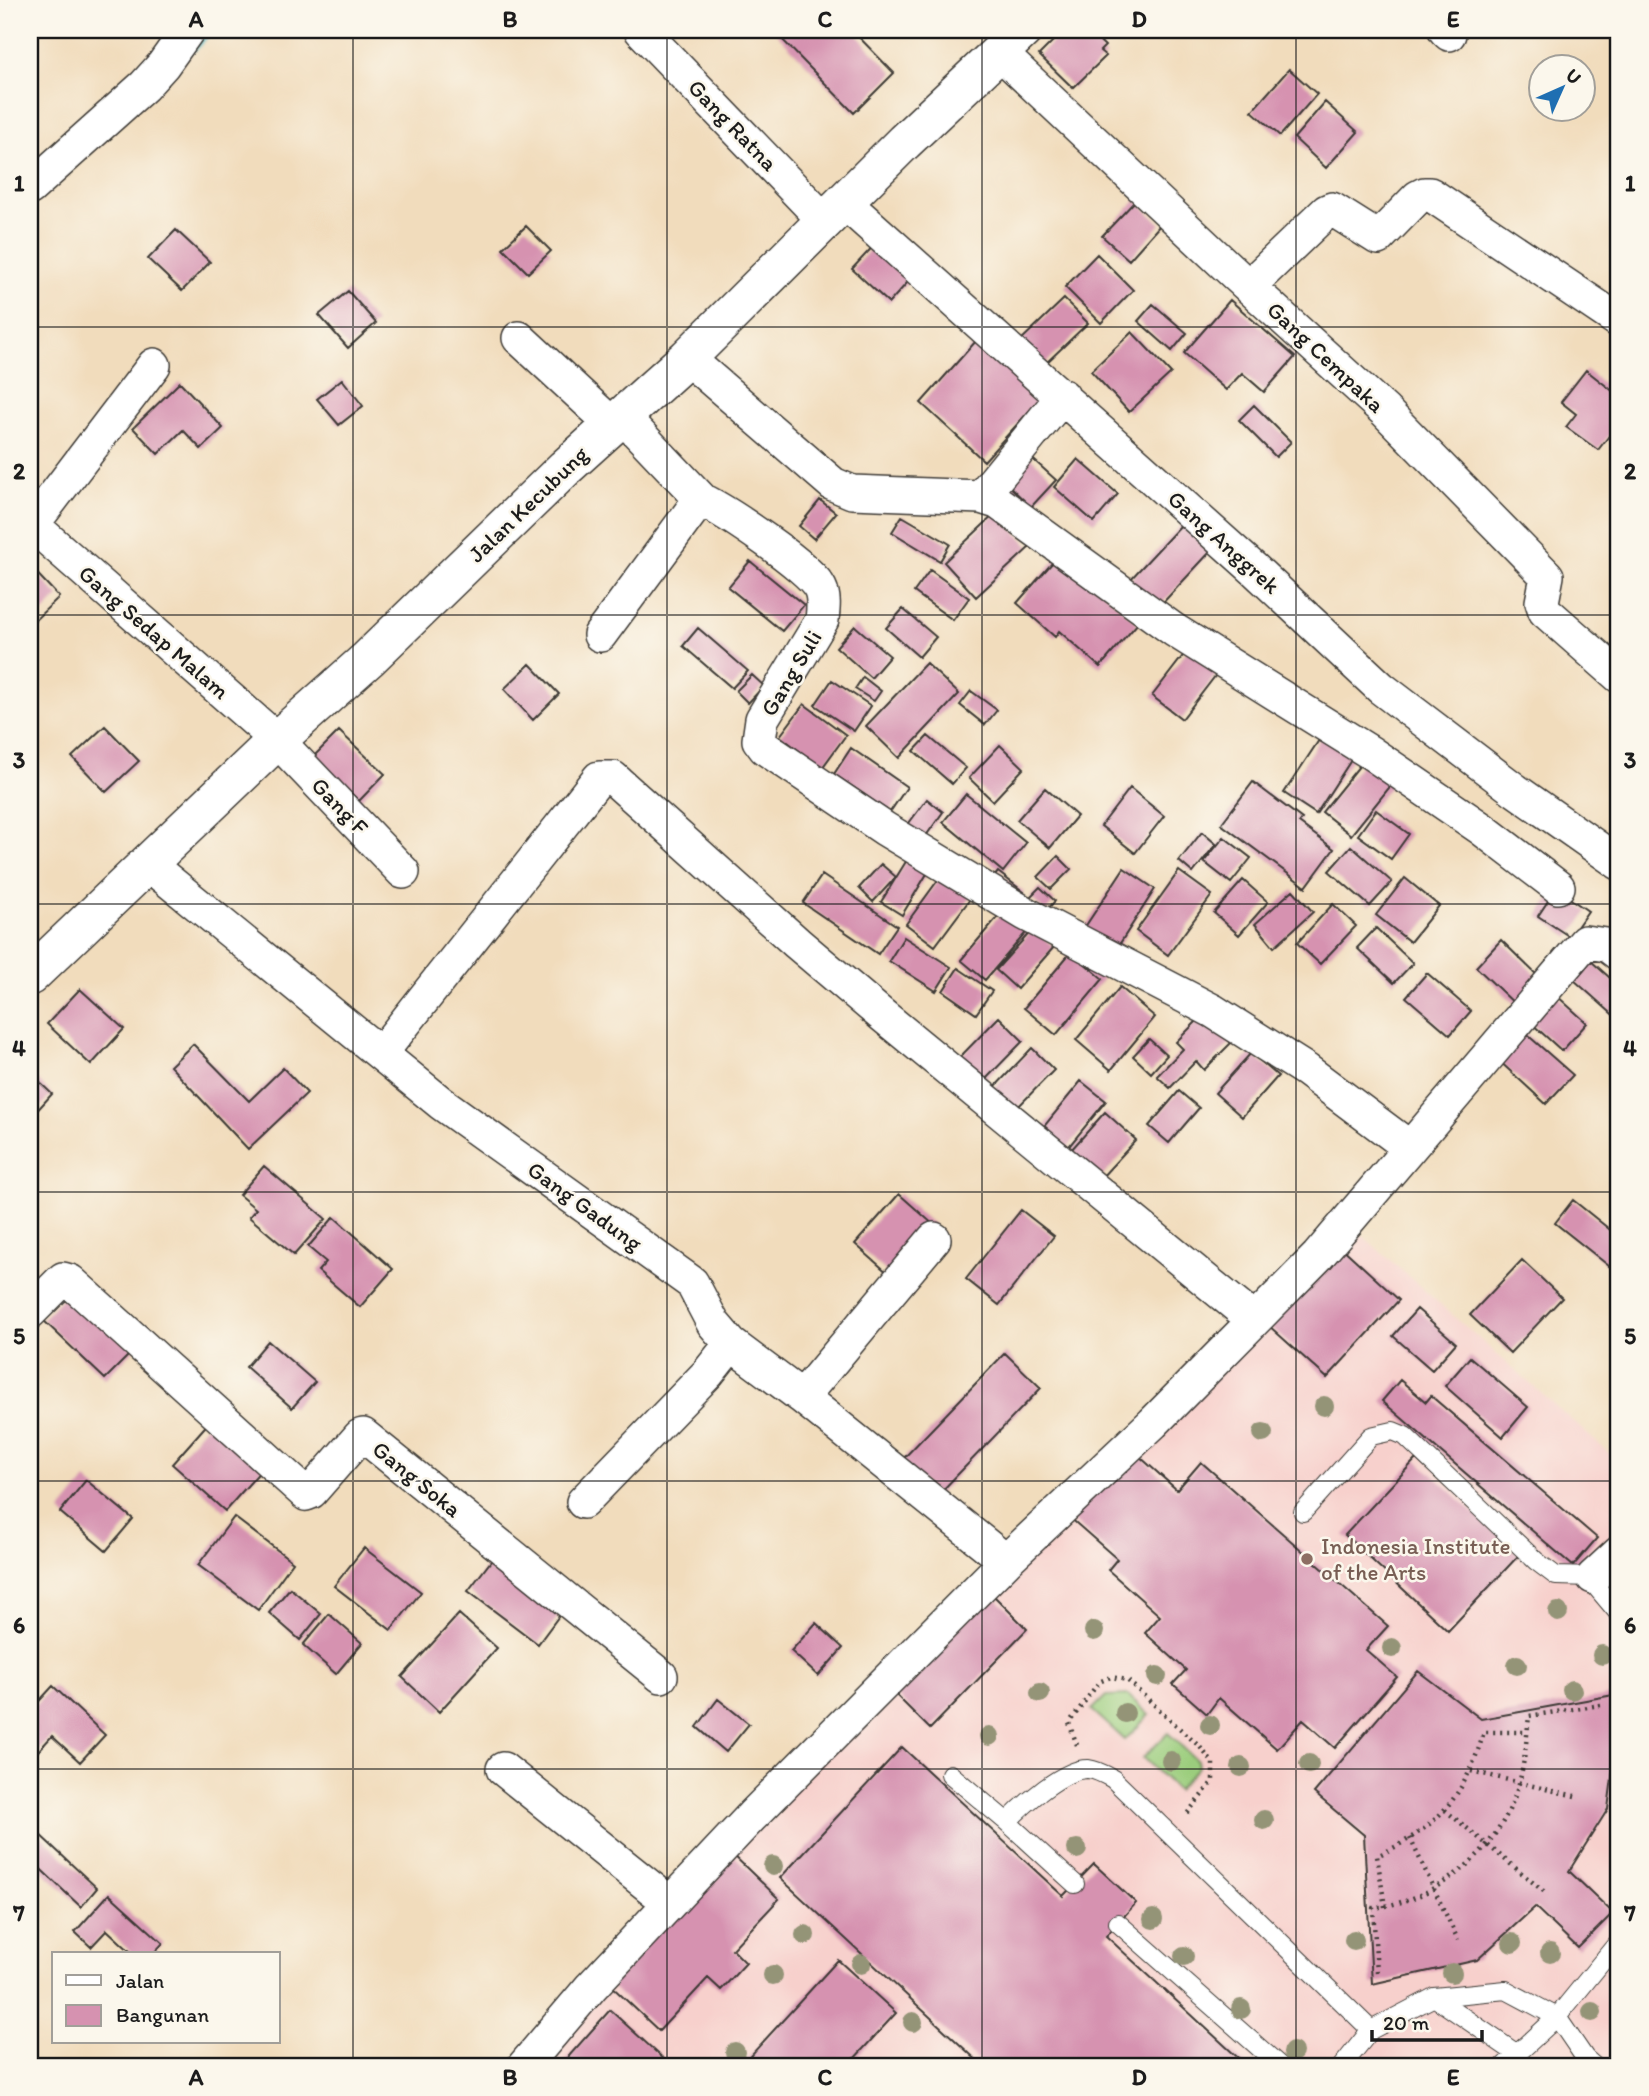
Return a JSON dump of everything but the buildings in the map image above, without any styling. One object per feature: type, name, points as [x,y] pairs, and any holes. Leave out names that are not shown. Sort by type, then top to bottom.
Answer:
[{"type":"street","points":[[30,188],[144,86],[188,30]]},
{"type":"street","name":"Gang Ratna","points":[[641,30],[834,211]]},
{"type":"street","name":"Jalan Kecubung","points":[[30,976],[277,740],[369,659],[565,468],[687,358],[904,142],[1012,42]]},
{"type":"street","name":"Gang Cempaka","points":[[1012,42],[1249,286],[1385,411],[1547,576],[1542,602],[1545,611],[1619,676]]},
{"type":"street","points":[[1249,286],[1327,211],[1332,209],[1378,238],[1418,197],[1430,194],[1619,321]]},
{"type":"street","name":"Gang Anggrek","points":[[834,211],[1063,396],[1381,688],[1515,790],[1619,863]]},
{"type":"street","name":"Gang Suli","points":[[519,338],[617,421],[702,500],[749,528],[809,573],[819,587],[823,597],[822,621],[762,719],[759,740],[774,756],[885,829],[1026,914],[1213,1011],[1306,1070],[1409,1147]]},
{"type":"street","points":[[687,358],[832,484],[852,492],[981,497],[997,502],[1174,630],[1371,752],[1482,829],[1558,887]]},
{"type":"street","points":[[31,524],[154,365]]},
{"type":"street","points":[[981,497],[1063,396]]},
{"type":"street","points":[[600,635],[702,500]]},
{"type":"street","name":"Gang Sedap Malam","points":[[31,524],[277,740]]},
{"type":"street","name":"Gang F","points":[[277,740],[403,872]]},
{"type":"street","points":[[381,1054],[598,778],[613,778],[861,997],[1254,1320]]},
{"type":"street","name":"Gang Gadung","points":[[148,864],[441,1103],[692,1283],[713,1323],[731,1344],[802,1397],[1006,1561]]},
{"type":"street","points":[[524,2066],[591,1987],[752,1816],[1006,1561],[1153,1423],[1318,1256],[1585,942],[1607,944],[1619,954]]},
{"type":"street","points":[[802,1397],[934,1239]]},
{"type":"street","name":"Gang Soka","points":[[30,1312],[63,1279],[70,1281],[306,1494],[311,1492],[360,1435],[363,1435],[661,1676]]},
{"type":"street","points":[[583,1502],[708,1373],[731,1344]]},
{"type":"street","points":[[1593,1577],[1619,1553]]},
{"type":"street","points":[[503,1769],[670,1903]]},
{"type":"lane","points":[[1303,1512],[1371,1436],[1393,1431],[1405,1436],[1536,1561],[1556,1576],[1593,1577],[1598,1589],[1619,1614]]},
{"type":"lane","points":[[1007,1822],[1027,1802],[1056,1780],[1086,1769],[1103,1773],[1171,1835],[1371,2030]]},
{"type":"lane","points":[[950,1774],[1075,1884]]},
{"type":"lane","points":[[1118,1923],[1280,2066]]},
{"type":"lane","points":[[1434,1997],[1510,2060],[1557,2017],[1619,1941]]},
{"type":"lane","points":[[1342,2066],[1371,2030],[1434,1997],[1506,1990],[1557,2017],[1585,2058],[1594,2066]]},
{"type":"path","points":[[1086,1769],[1069,1723],[1099,1682],[1111,1677],[1127,1679],[1200,1747],[1213,1763],[1213,1781],[1171,1835]]},
{"type":"path","points":[[1377,1972],[1373,1908],[1401,1903],[1434,1888],[1461,1869],[1486,1844],[1505,1818],[1519,1783],[1529,1716],[1601,1704]]},
{"type":"path","points":[[1385,1907],[1377,1856],[1410,1838],[1445,1810],[1471,1771],[1484,1732],[1527,1732]]},
{"type":"path","points":[[1471,1771],[1580,1797]]},
{"type":"path","points":[[1445,1810],[1548,1894]]},
{"type":"path","points":[[1410,1838],[1458,1940]]},
{"type":"shaded area","name":"Indonesia Institute of the Arts","points":[[1348,1223],[1619,1462],[1619,2066],[520,2066]]},
{"type":"green space","points":[[1128,1695],[1149,1715],[1125,1740],[1092,1710],[1106,1696]]},
{"type":"green space","points":[[1168,1733],[1197,1761],[1198,1767],[1177,1790],[1143,1758]]},
{"type":"waterway","points":[[194,46],[208,30]]},
{"type":"place","name":"Indonesia Institute of the Arts","points":[[1307,1559]]}]
